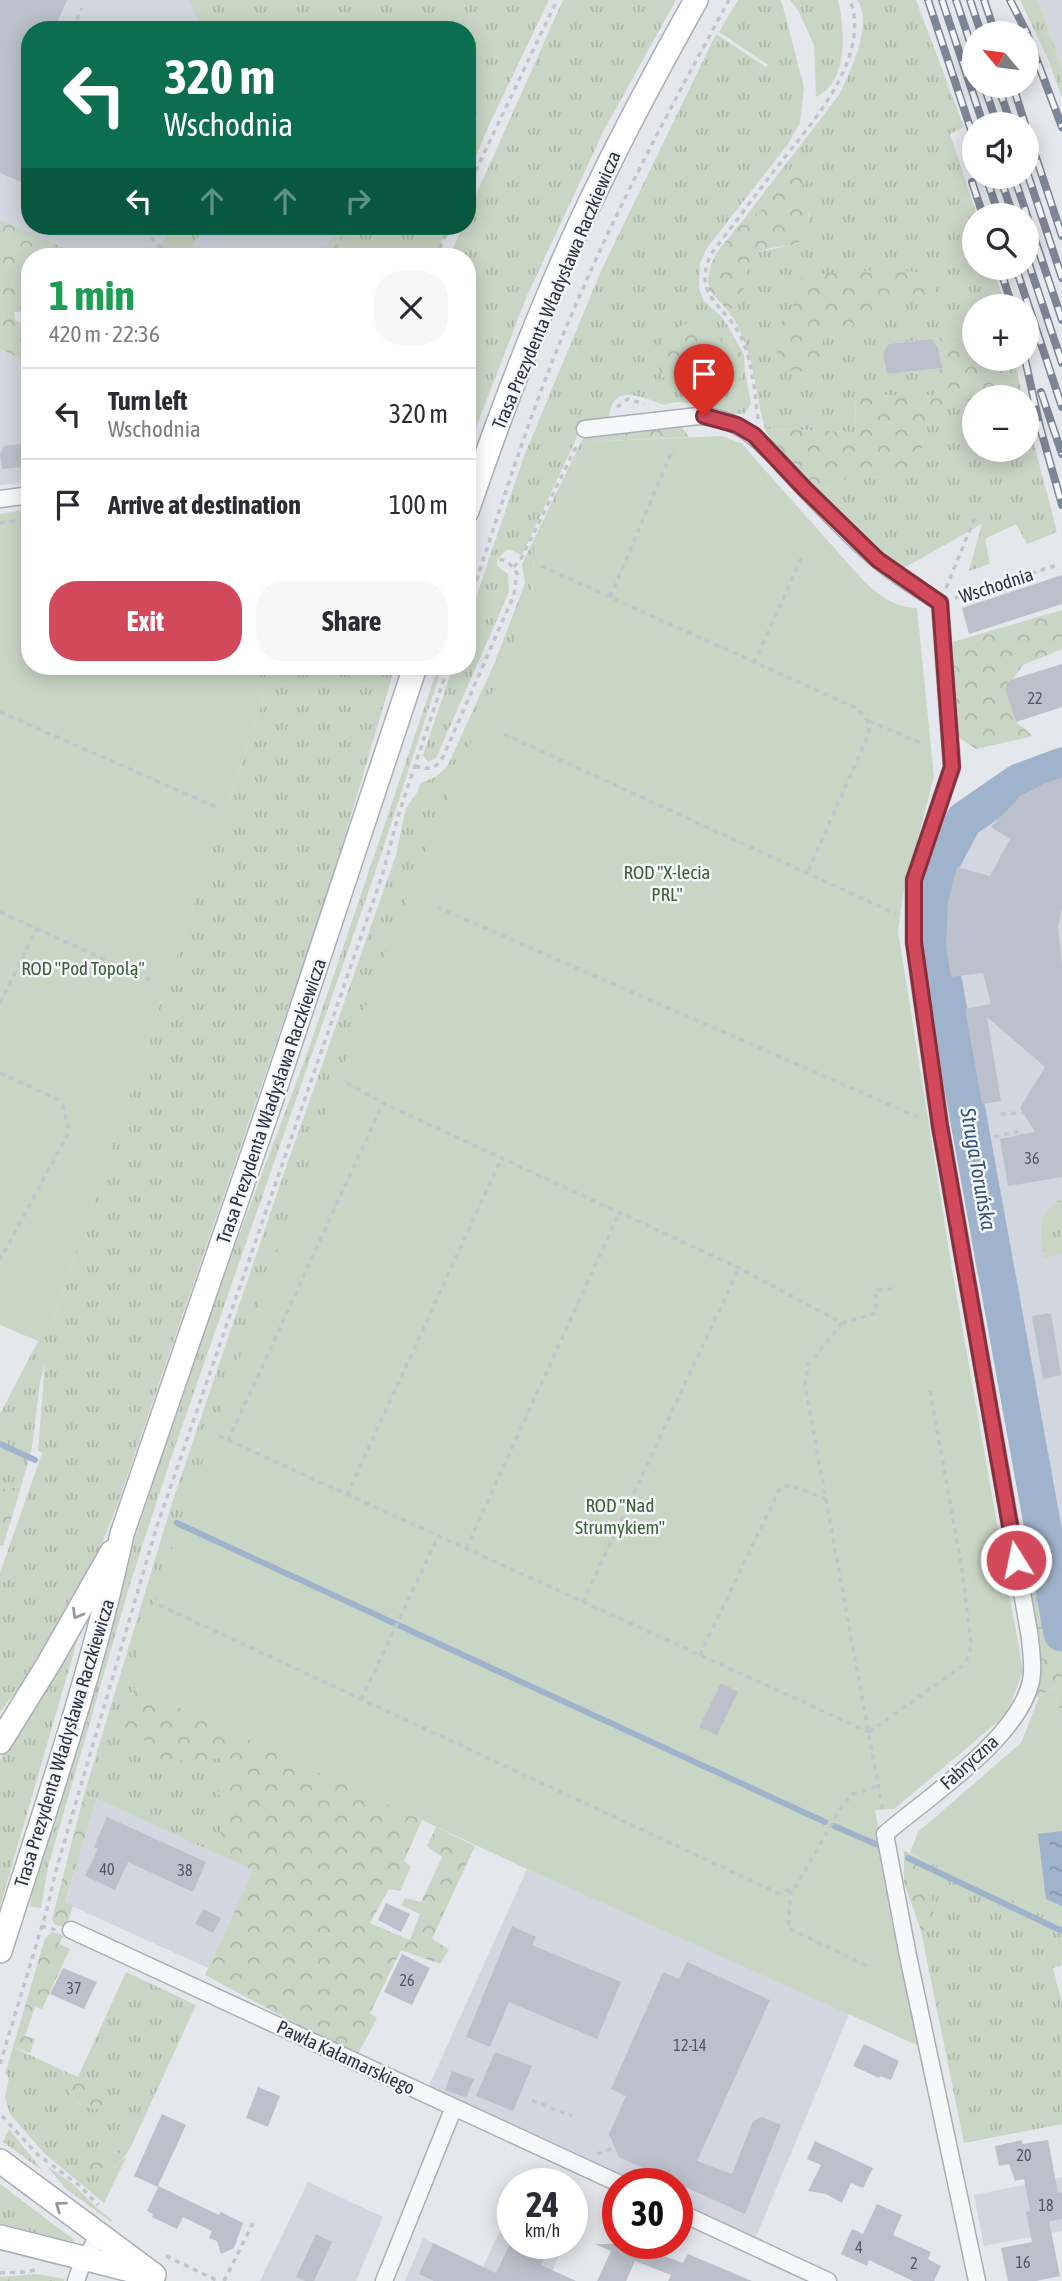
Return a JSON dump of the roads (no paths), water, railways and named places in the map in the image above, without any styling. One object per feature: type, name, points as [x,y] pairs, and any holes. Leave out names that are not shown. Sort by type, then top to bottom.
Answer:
[{"type":"main road","name":"Trasa Prezydenta Władysława Raczkiewicza","points":[[476,485],[496,427],[598,186],[696,0]]},
{"type":"main road","name":"Trasa Prezydenta Władysława Raczkiewicza","points":[[0,1951],[85,1680],[110,1594],[122,1534],[275,1089],[412,675]]},
{"type":"main road","name":"Trasa Prezydenta Władysława Raczkiewicza","points":[[0,1742],[49,1663],[122,1534]]},
{"type":"main road","points":[[0,2161],[103,2222],[160,2278]]},
{"type":"main road","points":[[0,2237],[160,2278]]},
{"type":"street","name":"Wschodnia","points":[[585,429],[709,417],[737,425],[754,435],[770,450],[804,488],[878,560],[940,603]]},
{"type":"street","points":[[0,499],[21,496]]},
{"type":"street","name":"Fabryczna","points":[[940,603],[952,767],[914,880],[914,942],[940,1126],[1030,1638],[1031,1680],[1016,1714],[987,1749],[884,1834],[977,2281]]},
{"type":"street","name":"Pawła Kałamarskiego","points":[[71,1930],[602,2176]]},
{"type":"street","points":[[384,2281],[454,2107]]},
{"type":"street","points":[[693,2218],[828,2281]]},
{"type":"street","points":[[76,2281],[103,2222]]},
{"type":"water","points":[[1062,1831],[1062,1906],[1046,1899],[1038,1834]]},
{"type":"waterway","name":"Struga Toruńska","points":[[1062,766],[1019,782],[964,820],[936,872],[936,940],[1062,1633]]},
{"type":"waterway","points":[[0,1444],[35,1460]]},
{"type":"waterway","points":[[177,1523],[825,1822]]},
{"type":"waterway","points":[[834,1826],[878,1845]]},
{"type":"waterway","points":[[908,1858],[1062,1931]]},
{"type":"railway","points":[[928,0],[965,112]]},
{"type":"railway","points":[[942,0],[979,112]]},
{"type":"railway","points":[[956,0],[963,21]]},
{"type":"railway","points":[[970,0],[977,21]]},
{"type":"railway","points":[[984,0],[991,21]]},
{"type":"railway","points":[[1010,0],[1021,21]]},
{"type":"railway","points":[[1040,69],[1062,127]]},
{"type":"railway","points":[[988,98],[993,112]]},
{"type":"railway","points":[[1002,98],[1007,112]]},
{"type":"railway","points":[[1017,98],[1021,112]]},
{"type":"railway","points":[[1039,166],[1062,236]]},
{"type":"railway","points":[[974,189],[979,203]]},
{"type":"railway","points":[[990,189],[995,203]]},
{"type":"railway","points":[[1004,189],[1009,203]]},
{"type":"railway","points":[[1018,189],[1023,203]]},
{"type":"railway","points":[[1033,189],[1062,278]]},
{"type":"railway","points":[[1039,252],[1062,320]]},
{"type":"railway","points":[[1004,280],[1008,294]]},
{"type":"railway","points":[[1020,280],[1062,407]]},
{"type":"railway","points":[[1034,280],[1062,363]]},
{"type":"railway","points":[[1028,371],[1062,505]]},
{"type":"railway","points":[[1041,392],[1062,454]]},
{"type":"park label","name":"ROD \"X-lecia PRL\"","points":[[667,883]]},
{"type":"park label","name":"ROD \"Pod Topolą\"","points":[[83,968]]},
{"type":"park label","name":"ROD \"Nad Strumykiem\"","points":[[620,1516]]}]
